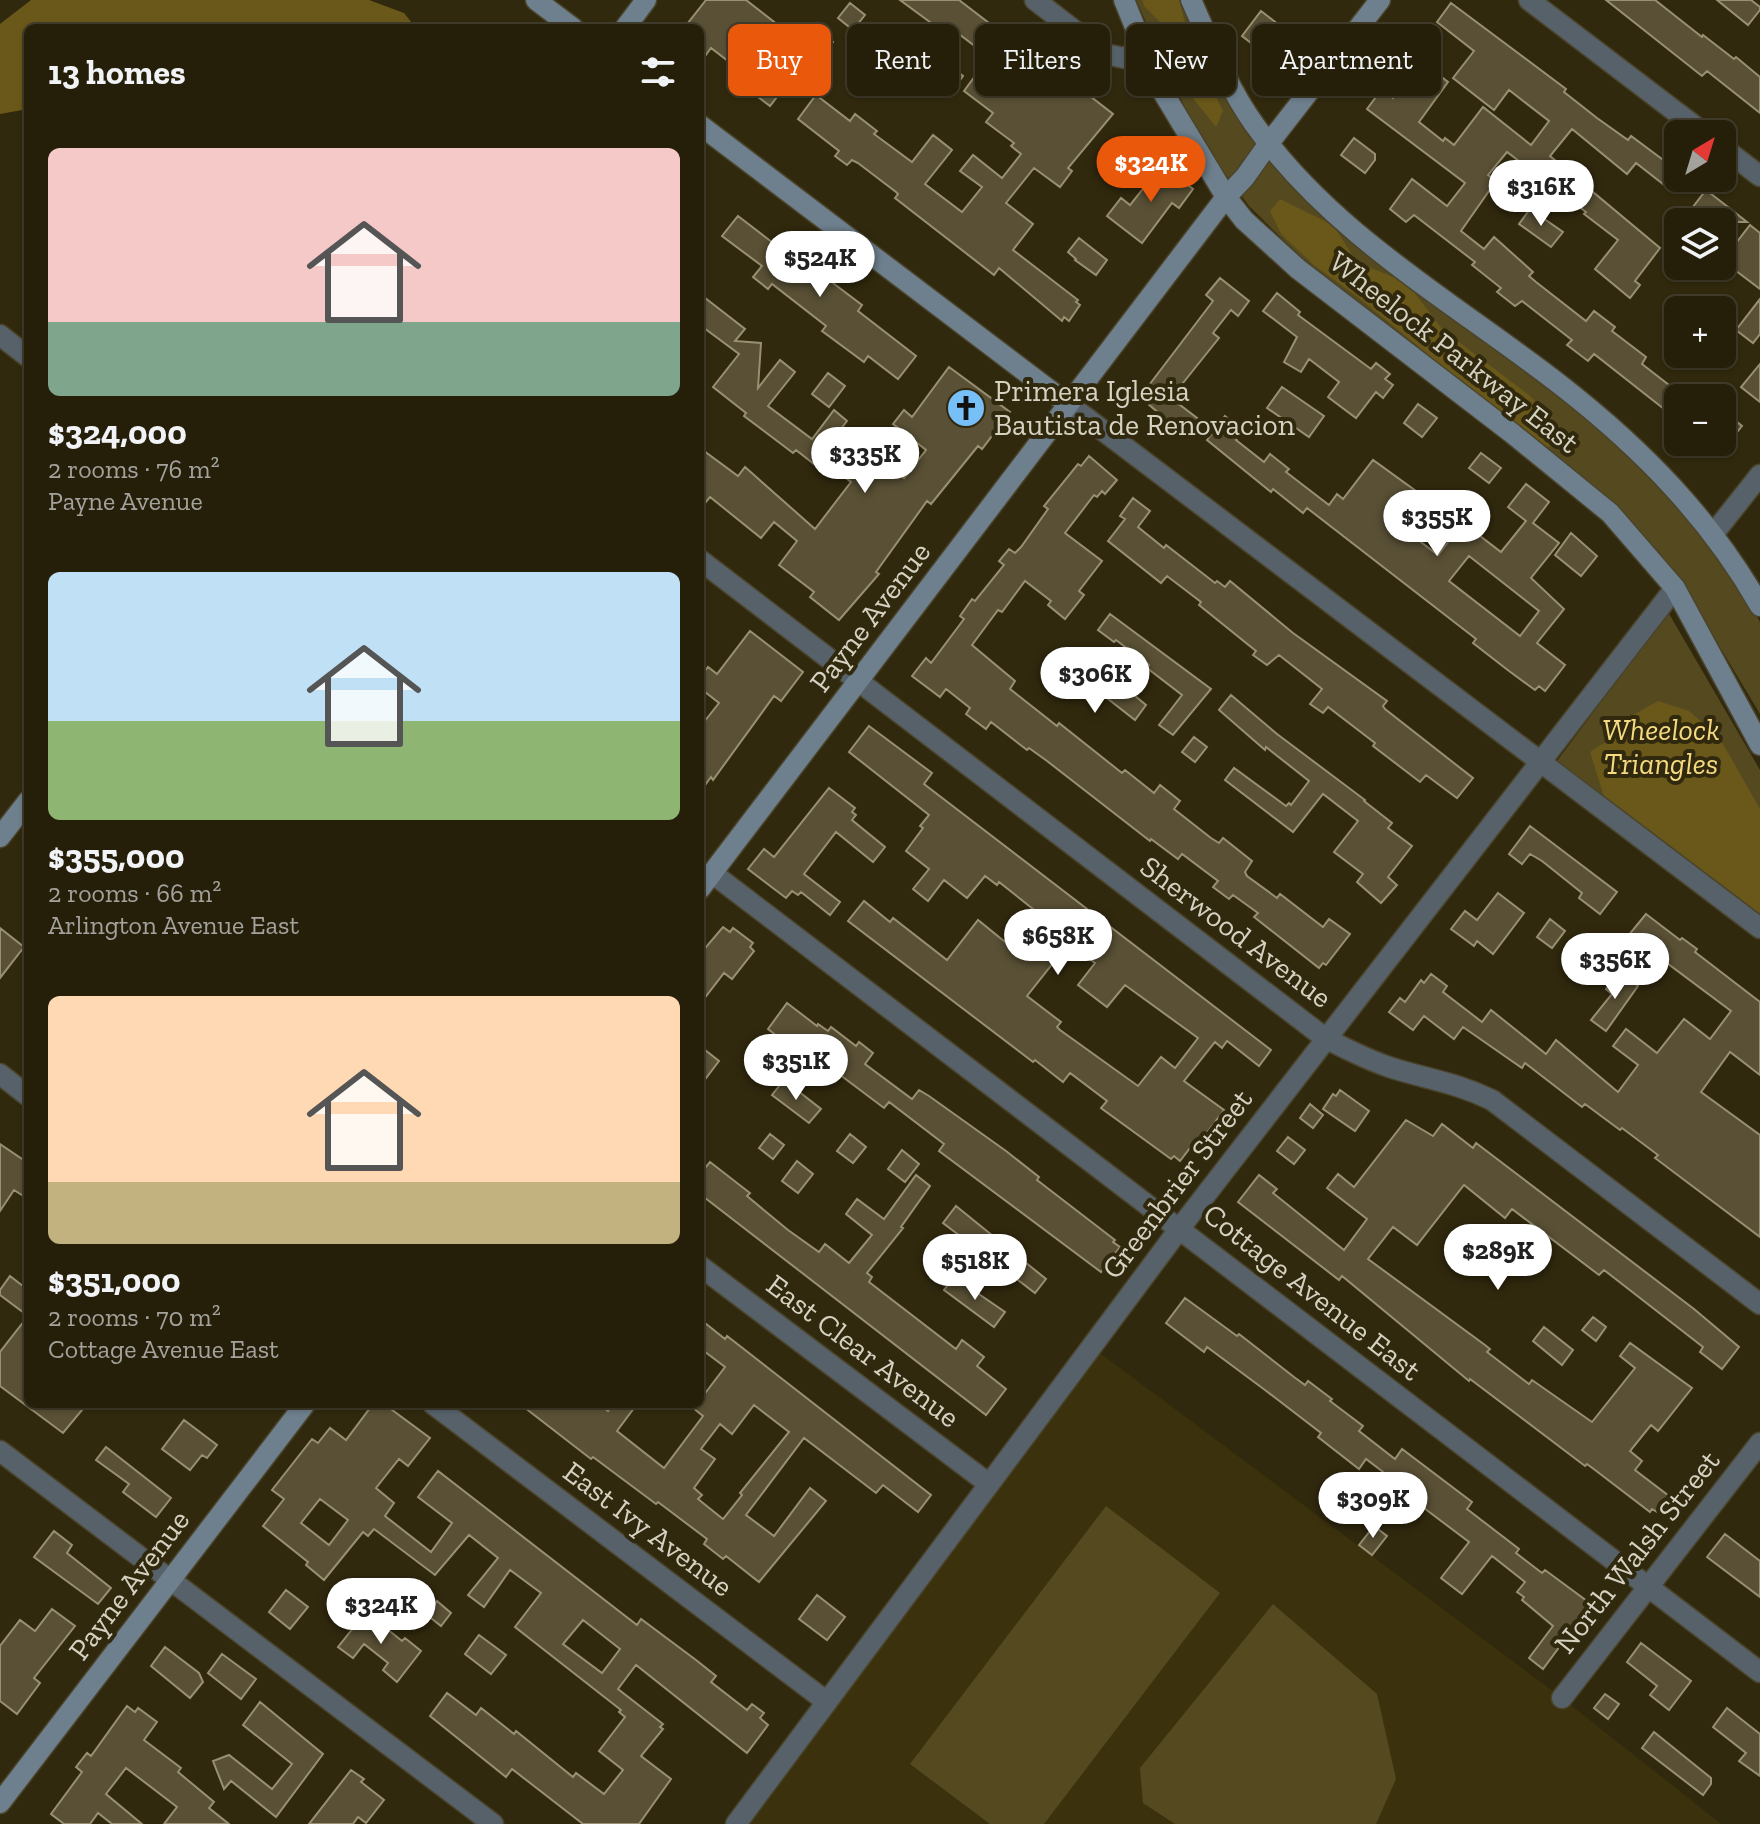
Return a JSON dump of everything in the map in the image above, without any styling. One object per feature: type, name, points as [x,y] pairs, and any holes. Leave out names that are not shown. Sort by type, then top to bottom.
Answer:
[{"type":"street","points":[[536,0],[568,24]]},
{"type":"street","points":[[628,24],[646,0]]},
{"type":"street","points":[[1035,0],[1105,54],[1126,57]]},
{"type":"street","name":"Wheelock Parkway East","points":[[1124,0],[1133,24]]},
{"type":"street","name":"Wheelock Parkway East","points":[[1191,0],[1221,68],[1254,124],[1339,218],[1384,256],[1564,388],[1653,465],[1714,533],[1755,585],[1760,606]]},
{"type":"street","name":"Payne Avenue","points":[[706,881],[1226,197],[1245,177],[1380,0]]},
{"type":"street","points":[[1529,0],[1687,120]]},
{"type":"street","name":"Wheelock Parkway East","points":[[1165,96],[1226,197],[1244,220],[1298,269],[1610,513],[1675,588],[1760,745]]},
{"type":"street","points":[[704,128],[1760,928]]},
{"type":"street","points":[[1736,158],[1760,176]]},
{"type":"street","points":[[3,345],[24,355]]},
{"type":"street","points":[[1714,533],[1760,475]]},
{"type":"street","name":"Sherwood Avenue","points":[[704,563],[1325,1038],[1359,1056],[1393,1068],[1466,1087],[1507,1109],[1760,1304]]},
{"type":"street","name":"Greenbrier Street","points":[[736,1824],[1180,1228],[1675,588]]},
{"type":"street","points":[[0,837],[24,806]]},
{"type":"street","name":"Cottage Avenue East","points":[[706,881],[1180,1228],[1760,1672]]},
{"type":"street","points":[[0,1074],[24,1093]]},
{"type":"street","name":"East Clear Avenue","points":[[704,1269],[989,1484]]},
{"type":"street","name":"Payne Avenue","points":[[0,1803],[302,1408]]},
{"type":"street","name":"East Ivy Avenue","points":[[438,1408],[827,1702]]},
{"type":"street","name":"North Walsh Street","points":[[1562,1698],[1760,1443]]},
{"type":"street","points":[[0,1451],[493,1824]]},
{"type":"shaded area","points":[[1092,1347],[1562,1698],[1721,1824],[746,1824]]},
{"type":"green space","points":[[31,0],[369,0],[404,13],[413,24],[24,24],[24,110],[0,114],[0,24]]},
{"type":"green space","points":[[1136,0],[1182,0],[1194,24],[1147,24]]},
{"type":"green space","points":[[1142,0],[1179,0],[1185,24],[1162,24]]},
{"type":"green space","points":[[1180,96],[1230,96],[1243,123],[1277,170],[1387,268],[1570,405],[1626,452],[1660,486],[1731,569],[1760,622],[1760,714],[1675,572],[1630,520],[1589,483],[1313,269],[1249,206],[1190,119]]},
{"type":"green space","points":[[1191,96],[1216,96],[1223,111],[1216,127]]},
{"type":"green space","points":[[1280,199],[1333,225],[1357,262],[1407,283],[1443,330],[1529,395],[1562,429],[1565,441],[1548,447],[1513,424],[1359,298],[1315,266],[1281,234],[1270,211]]},
{"type":"green space","name":"Wheelock Triangles","points":[[1668,612],[1760,770],[1760,917],[1557,761]]},
{"type":"green space","name":"Wheelock Triangles","points":[[1658,701],[1689,711],[1719,737],[1760,809],[1760,917],[1604,797],[1590,752],[1610,739],[1633,715]]},
{"type":"green space","points":[[1106,1506],[1220,1593],[1044,1824],[990,1824],[910,1764]]},
{"type":"green space","points":[[1273,1604],[1377,1694],[1396,1779],[1376,1824],[1175,1824],[1143,1803],[1140,1768]]},
{"type":"building","points":[[706,0],[746,0],[777,24],[728,24],[728,61],[711,48],[704,58],[704,24],[687,24]]},
{"type":"building","points":[[900,0],[959,0],[990,24],[975,24],[975,46],[959,34],[959,24],[932,24]]},
{"type":"building","points":[[1606,0],[1655,0],[1702,37],[1734,59],[1736,57],[1760,77],[1760,113],[1707,71],[1702,76]]},
{"type":"building","points":[[1717,0],[1751,0],[1760,10],[1748,25]]},
{"type":"building","points":[[850,3],[865,15],[858,24],[847,25],[838,18]]},
{"type":"building","points":[[1451,3],[1566,89],[1564,92],[1597,118],[1628,140],[1631,136],[1664,161],[1664,185],[1636,163],[1627,174],[1572,129],[1550,156],[1660,248],[1635,281],[1640,285],[1630,298],[1595,269],[1618,240],[1507,152],[1488,175],[1496,181],[1461,231],[1484,249],[1494,237],[1533,272],[1529,276],[1586,321],[1594,311],[1615,327],[1612,331],[1646,357],[1642,364],[1668,384],[1664,384],[1664,409],[1594,354],[1588,361],[1567,345],[1572,340],[1522,301],[1515,306],[1497,292],[1501,288],[1472,265],[1475,262],[1414,215],[1406,222],[1390,209],[1412,179],[1447,206],[1465,183],[1367,109],[1377,96],[1438,96],[1419,122],[1443,141],[1445,138],[1454,145],[1483,107],[1531,145],[1549,121],[1509,90],[1494,110],[1453,78],[1474,51],[1437,22]]},
{"type":"building","points":[[1261,11],[1278,24],[1252,24],[1252,44],[1242,36]]},
{"type":"building","points":[[975,76],[975,96],[1090,96],[1113,114],[1068,168],[1072,171],[1060,187],[1034,168],[1006,203],[1033,224],[1013,250],[1078,300],[1076,302],[1080,305],[1069,321],[1064,317],[1062,321],[999,268],[994,275],[895,198],[896,192],[858,163],[852,160],[847,165],[835,156],[839,151],[798,119],[817,96],[850,121],[855,114],[877,131],[874,134],[912,162],[933,135],[952,150],[925,184],[962,212],[982,187],[960,171],[973,155],[1002,178],[1021,154],[1011,146],[1014,143],[986,122],[993,113],[964,91]]},
{"type":"building","points":[[1441,77],[1448,82],[1441,92]]},
{"type":"building","points":[[757,96],[778,96],[770,106]]},
{"type":"building","points":[[1354,138],[1375,154],[1375,160],[1365,173],[1341,155]]},
{"type":"building","points":[[1162,165],[1193,189],[1179,208],[1172,203],[1142,243],[1107,216],[1121,198],[1130,205]]},
{"type":"building","points":[[1704,192],[1709,192],[1729,208],[1692,208]]},
{"type":"building","points":[[1530,209],[1563,232],[1551,247],[1519,224]]},
{"type":"building","points":[[1736,213],[1747,222],[1736,222]]},
{"type":"building","points":[[738,216],[777,246],[780,243],[862,305],[858,311],[916,356],[898,379],[868,356],[864,362],[822,331],[826,326],[772,284],[768,289],[753,277],[762,266],[722,236]]},
{"type":"building","points":[[1750,225],[1760,233],[1760,289],[1736,271],[1736,243]]},
{"type":"building","points":[[1079,238],[1107,260],[1096,275],[1068,252]]},
{"type":"building","points":[[1220,278],[1249,301],[1238,316],[1231,310],[1213,333],[1219,338],[1171,398],[1201,421],[1188,438],[1140,397],[1213,301],[1206,295]]},
{"type":"building","points":[[1277,293],[1300,312],[1298,315],[1371,369],[1376,363],[1390,374],[1385,379],[1393,385],[1383,398],[1376,392],[1356,418],[1328,397],[1339,382],[1309,359],[1301,372],[1284,362],[1297,337],[1263,311]]},
{"type":"building","points":[[704,297],[745,329],[735,341],[761,343],[758,388],[780,360],[795,372],[768,406],[812,439],[834,410],[847,421],[814,464],[796,450],[793,453],[744,416],[746,413],[713,387],[739,354],[704,328]]},
{"type":"building","points":[[1760,299],[1760,334],[1753,343],[1736,330]]},
{"type":"building","points":[[1760,364],[1760,402],[1741,387]]},
{"type":"building","points":[[949,367],[1010,412],[982,449],[978,446],[931,504],[927,501],[876,572],[879,574],[839,620],[810,597],[814,592],[779,565],[797,541],[774,522],[761,538],[710,497],[704,504],[704,451],[738,476],[745,467],[815,529],[851,482],[846,478],[869,450],[904,478],[926,450],[893,424],[904,410],[912,417]]},
{"type":"building","points":[[828,373],[845,386],[829,407],[812,394]]},
{"type":"building","points":[[1282,387],[1324,416],[1309,437],[1267,408]]},
{"type":"building","points":[[1418,404],[1437,418],[1422,437],[1404,423]]},
{"type":"building","points":[[1225,416],[1243,431],[1236,440],[1264,462],[1270,454],[1289,469],[1286,472],[1329,505],[1337,494],[1343,499],[1373,460],[1427,499],[1404,529],[1438,555],[1463,523],[1501,552],[1526,521],[1508,507],[1526,484],[1549,502],[1533,523],[1559,543],[1531,578],[1564,609],[1537,643],[1565,665],[1545,691],[1539,686],[1535,690],[1473,643],[1476,639],[1471,635],[1307,508],[1303,513],[1273,489],[1271,492],[1207,440]],"holes":[[[1469,556],[1539,611],[1520,636],[1449,581]]]},
{"type":"building","points":[[1481,453],[1501,468],[1489,483],[1469,468]]},
{"type":"building","points":[[1089,456],[1117,480],[1105,494],[1102,491],[1097,497],[1094,495],[1065,533],[1102,561],[1079,591],[1084,595],[1065,619],[1048,605],[1051,601],[1025,581],[972,645],[1015,681],[1010,689],[1057,726],[1059,723],[1122,773],[1125,770],[1154,793],[1160,785],[1180,801],[1174,809],[1211,838],[1219,843],[1223,838],[1252,861],[1245,872],[1247,876],[1277,898],[1280,894],[1323,927],[1329,919],[1350,934],[1326,965],[1323,963],[1319,968],[1254,917],[1258,913],[1233,895],[1229,899],[1213,887],[1218,881],[1182,854],[1178,859],[1150,841],[991,722],[986,729],[966,714],[970,708],[946,689],[940,697],[912,676],[926,658],[931,663],[964,619],[960,616],[972,599],[975,601],[1004,565],[999,561],[1009,549],[1015,553],[1021,547],[1048,509],[1044,506],[1078,464],[1081,466]]},
{"type":"building","points":[[1133,498],[1150,511],[1138,527],[1215,583],[1217,581],[1225,587],[1230,581],[1293,633],[1387,701],[1383,706],[1385,709],[1473,778],[1457,798],[1426,775],[1420,782],[1328,707],[1323,713],[1310,704],[1322,689],[1279,655],[1267,665],[1253,655],[1256,651],[1199,605],[1201,602],[1167,576],[1161,583],[1108,541],[1125,519],[1120,516]]},
{"type":"building","points":[[1571,533],[1597,556],[1581,576],[1555,555]]},
{"type":"building","points":[[1110,614],[1211,689],[1173,735],[1159,725],[1182,695],[1147,668],[1149,665],[1098,630]]},
{"type":"building","points":[[750,631],[803,672],[781,701],[774,696],[713,780],[711,777],[704,787],[704,722],[719,703],[704,691],[704,672],[708,667],[717,674]]},
{"type":"building","points":[[1101,668],[1146,705],[1135,720],[1089,684]]},
{"type":"building","points":[[1231,695],[1365,800],[1392,823],[1388,828],[1412,846],[1388,877],[1397,885],[1381,903],[1357,882],[1363,874],[1334,852],[1358,821],[1323,794],[1293,832],[1225,780],[1234,768],[1286,806],[1291,805],[1309,781],[1266,747],[1265,750],[1219,710]]},
{"type":"building","points":[[869,726],[932,773],[924,784],[1271,1050],[1259,1066],[1227,1041],[1222,1048],[1215,1042],[1184,1081],[1224,1110],[1197,1146],[1193,1144],[1180,1161],[1174,1156],[1171,1159],[1101,1108],[1107,1101],[1070,1073],[1063,1082],[1035,1060],[1033,1062],[848,921],[864,901],[890,922],[893,918],[947,960],[978,920],[1015,950],[1039,918],[1031,912],[1033,909],[999,882],[997,885],[985,876],[967,898],[944,880],[928,901],[913,889],[929,869],[906,851],[929,815],[849,752]],"holes":[[[1069,943],[1095,963],[1078,985],[1107,1007],[1125,985],[1198,1038],[1175,1068],[1161,1057],[1138,1086],[1060,1030],[1057,1027],[1061,1022],[1027,996]]]},
{"type":"building","points":[[1194,737],[1207,747],[1195,762],[1182,752]]},
{"type":"building","points":[[829,788],[855,808],[852,812],[856,815],[852,820],[885,847],[873,862],[836,832],[804,874],[840,902],[830,915],[801,892],[798,895],[792,891],[786,898],[748,869],[764,849],[774,857]]},
{"type":"building","points":[[1530,826],[1617,892],[1600,914],[1579,898],[1582,893],[1542,861],[1530,854],[1522,864],[1509,854]]},
{"type":"building","points":[[1498,893],[1524,913],[1493,954],[1477,941],[1474,946],[1451,929],[1465,911],[1477,920]]},
{"type":"building","points":[[1646,914],[1697,949],[1695,952],[1760,1002],[1760,1075],[1730,1052],[1701,1092],[1760,1135],[1760,1237],[1655,1158],[1658,1155],[1622,1128],[1620,1130],[1585,1104],[1582,1107],[1525,1063],[1522,1068],[1463,1027],[1454,1039],[1424,1016],[1413,1030],[1389,1012],[1400,998],[1405,1002],[1421,980],[1424,983],[1431,974],[1447,986],[1443,992],[1482,1022],[1491,1010],[1546,1054],[1556,1040],[1618,1092],[1638,1065],[1613,1046],[1626,1029],[1657,1053],[1684,1019],[1710,1039],[1731,1011],[1648,949],[1642,957],[1623,942]]},
{"type":"building","points":[[1550,919],[1565,931],[1552,948],[1537,937]]},
{"type":"building","points":[[723,927],[730,932],[733,928],[753,943],[750,947],[754,951],[732,979],[724,973],[704,999],[704,949]]},
{"type":"building","points":[[0,928],[24,947],[0,978]]},
{"type":"building","points":[[1620,972],[1638,986],[1606,1031],[1591,1020],[1612,994],[1606,989]]},
{"type":"building","points":[[787,1003],[817,1026],[828,1031],[831,1027],[856,1046],[859,1042],[873,1053],[865,1064],[912,1099],[919,1090],[929,1096],[1006,1151],[1039,1177],[1037,1180],[1115,1240],[1113,1242],[1120,1247],[1101,1272],[939,1151],[944,1144],[889,1102],[884,1108],[791,1038],[787,1044],[768,1029]]},
{"type":"building","points":[[704,1049],[719,1061],[704,1081]]},
{"type":"building","points":[[784,1080],[821,1109],[809,1123],[772,1095]]},
{"type":"building","points":[[1340,1090],[1369,1111],[1355,1131],[1323,1109],[1333,1094],[1336,1096]]},
{"type":"building","points":[[1310,1104],[1323,1115],[1313,1128],[1300,1118]]},
{"type":"building","points":[[1406,1120],[1433,1136],[1442,1124],[1473,1148],[1476,1143],[1694,1309],[1739,1347],[1722,1369],[1700,1352],[1703,1347],[1604,1270],[1599,1275],[1512,1209],[1505,1218],[1464,1185],[1417,1245],[1393,1227],[1368,1259],[1485,1345],[1490,1349],[1487,1352],[1529,1384],[1532,1380],[1592,1422],[1635,1368],[1620,1356],[1630,1343],[1692,1388],[1658,1431],[1651,1425],[1630,1451],[1642,1461],[1635,1470],[1669,1496],[1657,1512],[1652,1509],[1650,1512],[1469,1381],[1342,1276],[1339,1280],[1238,1202],[1259,1175],[1277,1189],[1273,1193],[1344,1250],[1367,1219],[1327,1188],[1338,1174],[1354,1187]]},
{"type":"building","points":[[770,1134],[784,1145],[773,1159],[759,1148]]},
{"type":"building","points":[[850,1134],[866,1147],[853,1163],[837,1151]]},
{"type":"building","points":[[1288,1137],[1305,1150],[1294,1164],[1277,1151]]},
{"type":"building","points":[[0,1144],[24,1160],[24,1196],[14,1190],[0,1211]]},
{"type":"building","points":[[902,1150],[919,1164],[905,1182],[888,1169]]},
{"type":"building","points":[[797,1161],[813,1174],[798,1193],[782,1181]]},
{"type":"building","points":[[710,1162],[750,1193],[747,1196],[788,1230],[819,1252],[825,1244],[849,1263],[872,1235],[846,1214],[857,1199],[884,1219],[916,1175],[930,1186],[903,1228],[867,1273],[872,1277],[869,1282],[956,1349],[962,1340],[984,1357],[977,1366],[1006,1389],[986,1415],[704,1197],[704,1169]]},
{"type":"building","points":[[956,1206],[1046,1279],[1035,1293],[943,1223]]},
{"type":"building","points":[[10,1276],[24,1287],[24,1313],[0,1295]]},
{"type":"building","points":[[954,1277],[1005,1312],[994,1327],[944,1290]]},
{"type":"building","points":[[1185,1298],[1237,1336],[1239,1334],[1305,1385],[1308,1381],[1332,1399],[1330,1401],[1363,1426],[1359,1431],[1395,1459],[1402,1449],[1472,1502],[1467,1509],[1519,1549],[1516,1553],[1591,1604],[1543,1669],[1529,1658],[1553,1626],[1522,1600],[1524,1597],[1517,1592],[1525,1582],[1492,1556],[1462,1594],[1441,1578],[1469,1542],[1387,1484],[1391,1478],[1366,1459],[1359,1469],[1318,1437],[1321,1433],[1265,1390],[1207,1347],[1204,1352],[1166,1323]]},
{"type":"building","points":[[1593,1317],[1606,1327],[1596,1341],[1582,1330]]},
{"type":"building","points":[[24,1321],[24,1404],[0,1386],[0,1352]]},
{"type":"building","points":[[704,1322],[725,1339],[727,1336],[931,1495],[918,1512],[883,1485],[876,1493],[804,1438],[746,1515],[774,1536],[810,1488],[826,1501],[759,1582],[726,1556],[723,1559],[704,1544],[707,1539],[658,1502],[656,1504],[593,1457],[591,1459],[525,1408],[604,1408],[608,1411],[610,1408],[634,1408],[617,1431],[664,1468],[703,1416],[693,1408],[704,1408],[704,1395],[725,1367],[704,1351]],"holes":[[[754,1405],[789,1432],[740,1493],[742,1495],[723,1519],[698,1499],[702,1495],[694,1488],[715,1459],[701,1449],[720,1424],[732,1434]]]},
{"type":"building","points":[[1544,1327],[1573,1350],[1562,1365],[1533,1341]]},
{"type":"building","points":[[29,1408],[84,1408],[63,1433]]},
{"type":"building","points":[[370,1408],[389,1408],[430,1438],[408,1466],[399,1459],[376,1488],[394,1503],[385,1516],[431,1552],[452,1523],[418,1497],[438,1471],[637,1625],[641,1619],[696,1660],[716,1676],[711,1682],[747,1710],[752,1704],[764,1713],[760,1718],[768,1725],[747,1753],[636,1665],[618,1689],[663,1724],[660,1727],[663,1729],[641,1756],[671,1779],[639,1824],[583,1824],[512,1769],[506,1777],[430,1716],[447,1693],[476,1715],[481,1708],[514,1734],[516,1731],[573,1777],[576,1773],[604,1794],[623,1770],[599,1751],[625,1717],[619,1712],[621,1710],[515,1627],[541,1593],[510,1570],[484,1607],[468,1595],[498,1558],[469,1535],[435,1575],[374,1529],[368,1536],[363,1532],[324,1580],[306,1565],[308,1562],[263,1526],[284,1499],[272,1490],[312,1439],[318,1443],[330,1428],[346,1440]],"holes":[[[320,1499],[348,1520],[329,1545],[301,1523]],[[583,1620],[620,1649],[602,1673],[563,1644]]]},
{"type":"building","points":[[184,1420],[217,1445],[207,1458],[202,1455],[190,1470],[162,1449]]},
{"type":"building","points":[[106,1447],[171,1498],[156,1517],[123,1492],[129,1484],[96,1460]]},
{"type":"building","points":[[1374,1526],[1387,1536],[1372,1555],[1359,1545]]},
{"type":"building","points":[[54,1531],[72,1545],[67,1553],[111,1588],[98,1604],[34,1557]]},
{"type":"building","points":[[1725,1534],[1760,1561],[1760,1597],[1707,1557]]},
{"type":"building","points":[[286,1590],[308,1607],[290,1629],[269,1612]]},
{"type":"building","points":[[817,1595],[845,1617],[827,1640],[799,1619]]},
{"type":"building","points":[[437,1601],[451,1613],[441,1626],[426,1614]]},
{"type":"building","points":[[52,1609],[75,1626],[34,1678],[40,1683],[17,1714],[0,1701],[0,1646],[20,1620],[35,1631]]},
{"type":"building","points":[[366,1612],[402,1641],[405,1638],[421,1651],[397,1682],[383,1670],[388,1663],[364,1644],[353,1658],[338,1647]]},
{"type":"building","points":[[479,1635],[506,1655],[491,1674],[465,1654]]},
{"type":"building","points":[[1641,1643],[1691,1681],[1669,1710],[1650,1695],[1657,1686],[1627,1662]]},
{"type":"building","points":[[165,1647],[199,1673],[203,1682],[190,1698],[151,1666]]},
{"type":"building","points":[[222,1654],[256,1679],[241,1699],[208,1673]]},
{"type":"building","points":[[1605,1694],[1619,1704],[1608,1719],[1594,1708]]},
{"type":"building","points":[[260,1702],[323,1754],[276,1817],[231,1781],[224,1789],[213,1761],[229,1755],[272,1789],[292,1764],[243,1725]]},
{"type":"building","points":[[127,1706],[135,1712],[138,1708],[157,1722],[144,1740],[181,1768],[178,1772],[214,1802],[209,1808],[229,1824],[164,1824],[177,1807],[126,1768],[106,1794],[142,1824],[112,1824],[98,1813],[90,1824],[64,1824],[51,1814],[82,1772],[76,1767],[87,1753],[91,1756]]},
{"type":"building","points":[[1727,1708],[1760,1734],[1760,1776],[1739,1761],[1746,1753],[1713,1727]]},
{"type":"building","points":[[1654,1732],[1711,1778],[1711,1784],[1703,1795],[1642,1748]]},
{"type":"building","points":[[351,1770],[384,1800],[366,1823],[358,1817],[353,1824],[309,1824]]},
{"type":"place","name":"Primera Iglesia Bautista de Renovacion","points":[[966,408]]}]
